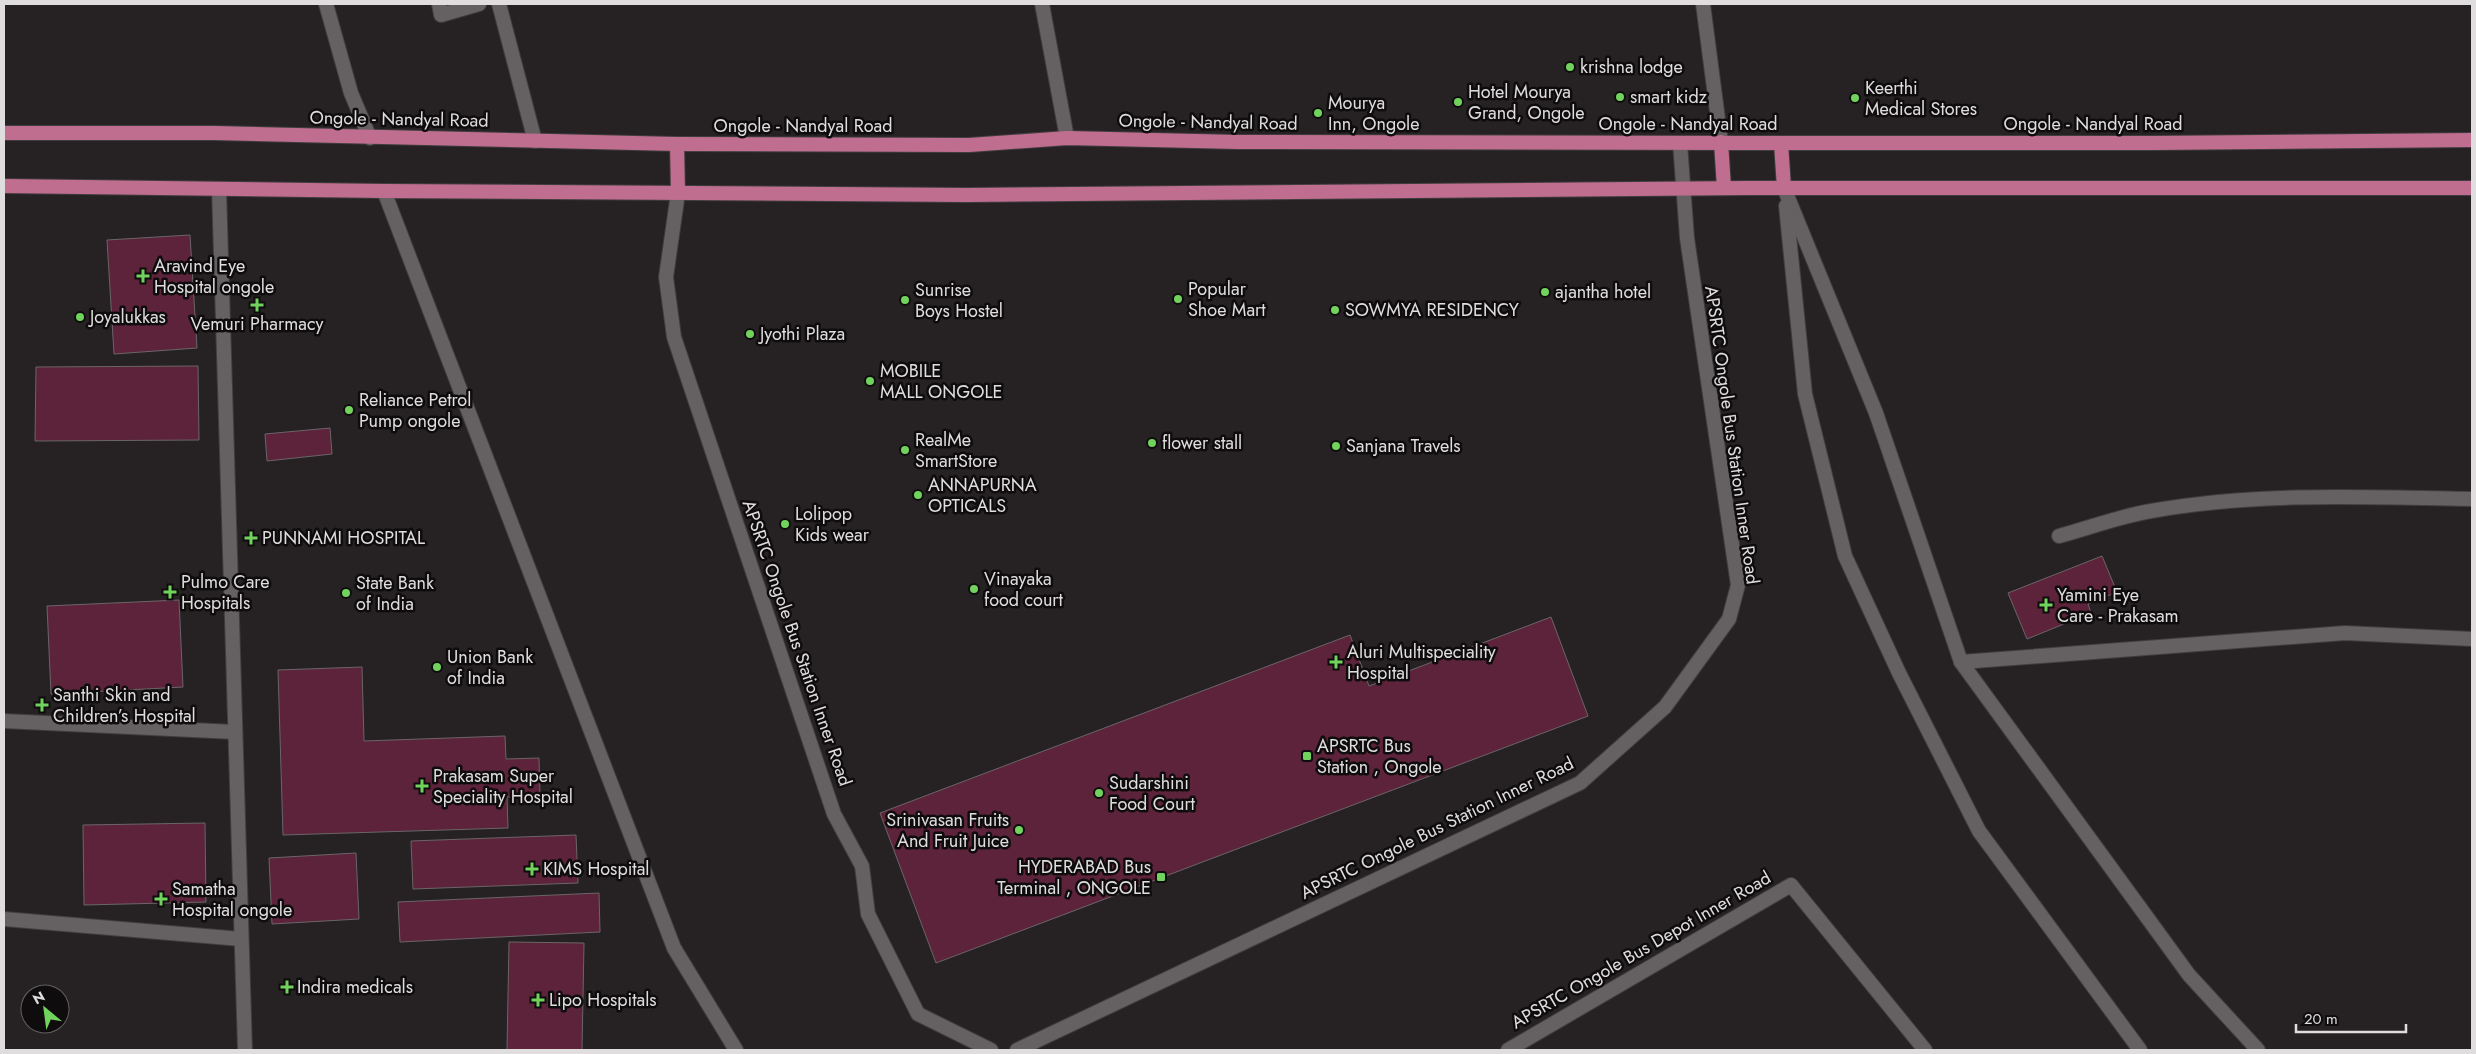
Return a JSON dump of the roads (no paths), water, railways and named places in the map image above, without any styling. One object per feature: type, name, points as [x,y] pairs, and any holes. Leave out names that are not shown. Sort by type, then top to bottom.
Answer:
[{"type":"main road","name":"Ongole - Nandyal Road","points":[[4,133],[214,133],[677,144],[969,145],[1067,138],[1238,142],[1680,143],[2164,143],[2472,140]]},
{"type":"main road","points":[[1720,142],[1724,188]]},
{"type":"main road","points":[[1781,143],[1784,188]]},
{"type":"main road","points":[[677,144],[678,193]]},
{"type":"main road","points":[[4,186],[976,195],[1724,188],[2472,188]]},
{"type":"street","points":[[326,4],[351,93],[370,138]]},
{"type":"street","points":[[439,4],[441,15],[479,4]]},
{"type":"street","points":[[499,4],[535,141]]},
{"type":"street","points":[[1042,4],[1067,138]]},
{"type":"street","points":[[1702,4],[1720,142]]},
{"type":"street","name":"APSRTC Ongole Bus Station Inner Road","points":[[1017,1050],[1580,783],[1665,707],[1729,619],[1738,585],[1687,238],[1685,189],[1680,143]]},
{"type":"street","points":[[1784,188],[1876,413],[1961,662],[2189,976],[2258,1050]]},
{"type":"street","points":[[1784,188],[1806,394],[1845,556],[1899,673],[1979,831],[2140,1050]]},
{"type":"street","points":[[218,189],[245,1050]]},
{"type":"street","points":[[384,191],[674,948],[736,1050]]},
{"type":"street","name":"APSRTC Ongole Bus Station Inner Road","points":[[678,193],[666,277],[674,337],[834,814],[862,866],[868,914],[918,1014],[991,1050]]},
{"type":"street","points":[[2059,536],[2150,511],[2227,502],[2333,497],[2472,499]]},
{"type":"street","points":[[1961,662],[2345,633],[2472,639]]},
{"type":"street","points":[[4,721],[235,732]]},
{"type":"street","name":"APSRTC Ongole Bus Depot Inner Road","points":[[1508,1050],[1791,885],[1925,1050]]},
{"type":"street","points":[[4,919],[241,939]]},
{"type":"place","name":"krishna lodge","points":[[1570,67]]},
{"type":"place","name":"smart kidz","points":[[1620,97]]},
{"type":"place","name":"Keerthi Medical Stores","points":[[1855,98]]},
{"type":"place","name":"Hotel Mourya Grand, Ongole","points":[[1458,102]]},
{"type":"place","name":"Mourya Inn, Ongole","points":[[1318,113]]},
{"type":"place","name":"Aravind Eye Hospital ongole","points":[[143,276]]},
{"type":"place","name":"ajantha hotel","points":[[1545,292]]},
{"type":"place","name":"Popular Shoe Mart","points":[[1178,299]]},
{"type":"place","name":"Sunrise Boys Hostel","points":[[905,300]]},
{"type":"place","name":"Vemuri Pharmacy","points":[[257,305]]},
{"type":"place","name":"SOWMYA RESIDENCY","points":[[1335,310]]},
{"type":"place","name":"Joyalukkas","points":[[80,317]]},
{"type":"place","name":"Jyothi Plaza","points":[[750,334]]},
{"type":"place","name":"MOBILE MALL ONGOLE","points":[[870,381]]},
{"type":"place","name":"Reliance Petrol Pump ongole","points":[[349,410]]},
{"type":"place","name":"flower stall","points":[[1152,443]]},
{"type":"place","name":"Sanjana Travels","points":[[1336,446]]},
{"type":"place","name":"RealMe SmartStore","points":[[905,450]]},
{"type":"place","name":"ANNAPURNA OPTICALS","points":[[918,495]]},
{"type":"place","name":"Lolipop Kids wear","points":[[785,524]]},
{"type":"place","name":"PUNNAMI HOSPITAL","points":[[251,538]]},
{"type":"place","name":"Vinayaka food court","points":[[974,589]]},
{"type":"place","name":"Pulmo Care Hospitals","points":[[170,592]]},
{"type":"place","name":"State Bank of India","points":[[346,593]]},
{"type":"place","name":"Yamini Eye Care - Prakasam","points":[[2046,605]]},
{"type":"place","name":"Aluri Multispeciality Hospital","points":[[1336,662]]},
{"type":"place","name":"Union Bank of India","points":[[437,667]]},
{"type":"place","name":"Santhi Skin and Children’s Hospital","points":[[42,705]]},
{"type":"place","name":"APSRTC Bus Station , Ongole","points":[[1307,756]]},
{"type":"place","name":"Prakasam Super Speciality Hospital","points":[[422,786]]},
{"type":"place","name":"Sudarshini Food Court","points":[[1099,793]]},
{"type":"place","name":"Srinivasan Fruits And Fruit Juice","points":[[1019,830]]},
{"type":"place","name":"KIMS Hospital","points":[[532,869]]},
{"type":"place","name":"HYDERABAD Bus Terminal , ONGOLE","points":[[1161,877]]},
{"type":"place","name":"Samatha Hospital ongole","points":[[161,899]]},
{"type":"place","name":"Indira medicals","points":[[287,987]]},
{"type":"place","name":"Lipo Hospitals","points":[[538,1000]]}]
